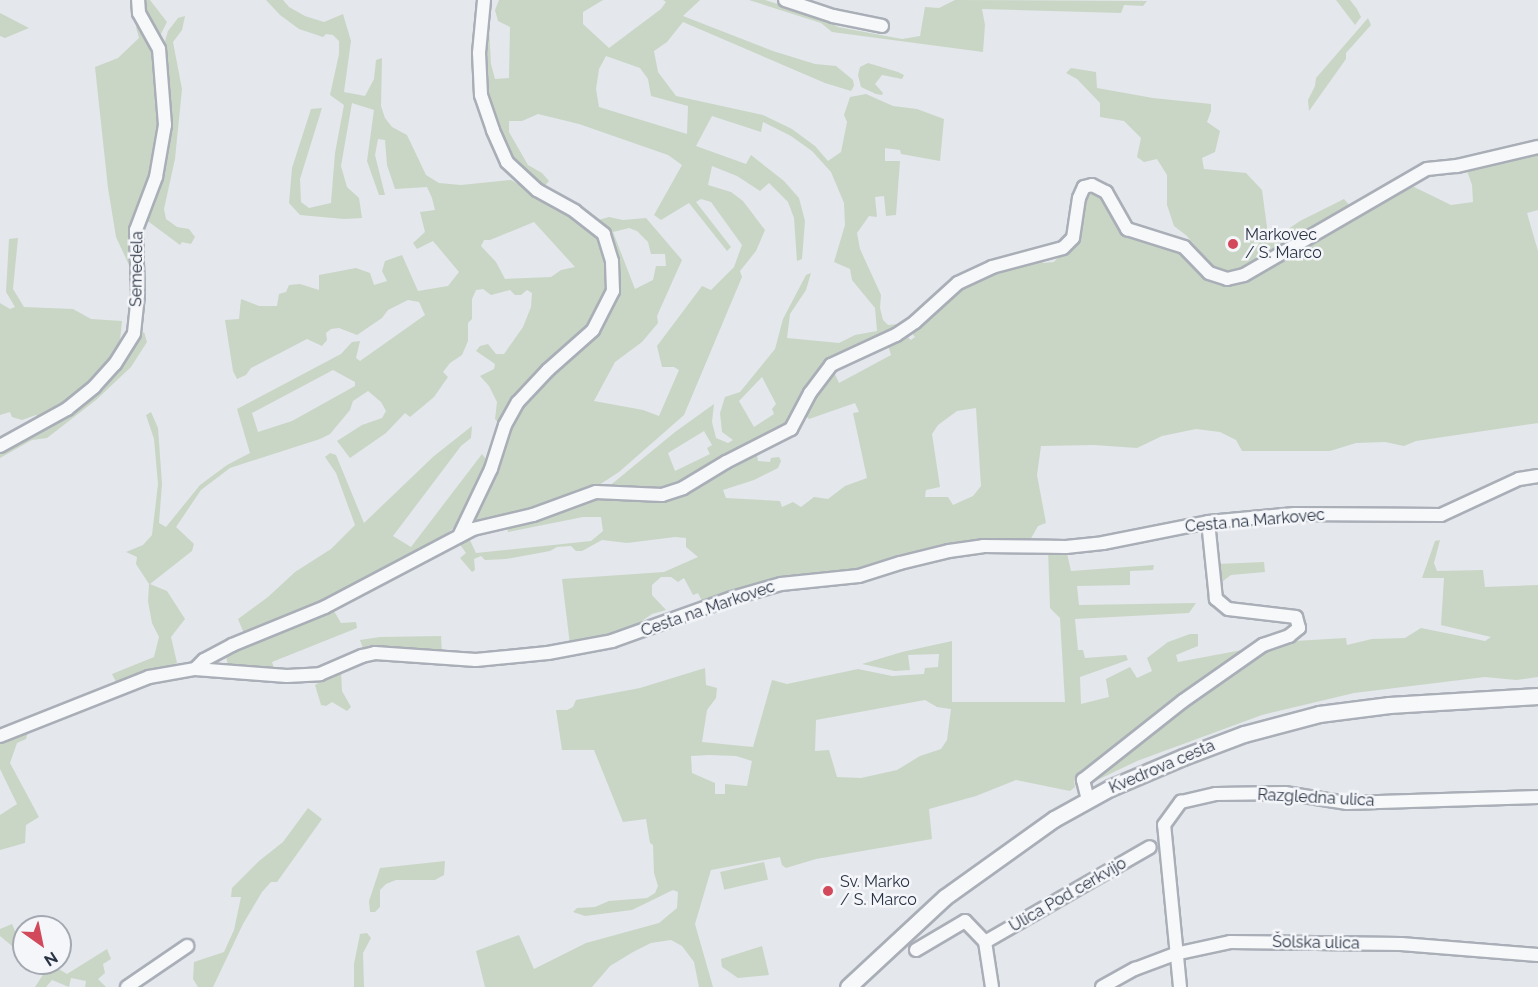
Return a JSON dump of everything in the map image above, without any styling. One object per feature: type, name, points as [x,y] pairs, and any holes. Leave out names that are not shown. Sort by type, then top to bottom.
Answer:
[{"type":"street","name":"Semedela","points":[[0,446],[67,409],[94,387],[115,364],[134,333],[138,295],[136,230],[156,177],[165,125],[159,48],[140,13],[138,0]]},
{"type":"street","points":[[459,536],[491,469],[504,425],[518,402],[548,370],[593,330],[613,291],[612,261],[604,234],[574,211],[537,190],[507,162],[481,95],[480,24],[484,0]]},
{"type":"street","points":[[785,0],[833,16],[882,27]]},
{"type":"street","name":"Cesta na Markovec","points":[[195,669],[204,660],[232,645],[325,608],[473,529],[544,512],[596,492],[662,495],[683,488],[791,429],[810,393],[831,365],[896,334],[915,322],[958,283],[992,267],[1063,248],[1073,238],[1079,198],[1084,187],[1092,185],[1106,192],[1127,229],[1184,247],[1209,273],[1227,279],[1244,275],[1427,169],[1457,166],[1538,147]]},
{"type":"street","name":"Cesta na Markovec","points":[[0,736],[149,677],[195,669],[298,675],[320,674],[362,656],[375,653],[476,660],[548,652],[612,641],[732,598],[781,584],[859,576],[900,563],[983,546],[1084,545],[1208,522],[1295,514],[1441,514],[1519,479],[1538,476]]},
{"type":"street","points":[[1088,800],[1083,780],[1192,695],[1263,645],[1289,636],[1299,628],[1296,617],[1228,609],[1216,598],[1208,522]]},
{"type":"street","name":"Kvedrova cesta","points":[[848,987],[945,897],[1054,819],[1088,800],[1183,757],[1244,734],[1319,714],[1389,705],[1538,696]]},
{"type":"street","name":"Razgledna ulica","points":[[1180,987],[1164,825],[1181,802],[1216,794],[1286,793],[1347,803],[1538,798]]},
{"type":"street","name":"Ulica Pod cerkvijo","points":[[985,942],[1150,847]]},
{"type":"street","points":[[916,950],[965,921],[985,942],[992,987]]},
{"type":"street","name":"Šolska ulica","points":[[1102,987],[1135,969],[1175,954],[1230,942],[1401,944],[1538,955]]},
{"type":"street","points":[[127,987],[187,946]]},
{"type":"green space","points":[[143,0],[150,0],[167,22],[160,36],[145,11]]},
{"type":"green space","points":[[266,0],[283,0],[289,7],[305,16],[324,22],[343,14],[351,41],[344,92],[365,96],[374,79],[376,60],[382,58],[381,106],[385,118],[392,127],[407,135],[426,175],[439,183],[461,185],[511,180],[562,210],[599,236],[607,253],[610,286],[598,317],[500,424],[495,419],[497,402],[489,386],[480,376],[494,369],[495,364],[476,351],[480,346],[488,344],[496,354],[504,354],[523,327],[531,307],[532,293],[527,290],[521,295],[515,295],[510,290],[491,295],[483,289],[476,290],[472,299],[472,319],[468,323],[468,341],[462,355],[450,363],[443,372],[448,377],[434,397],[410,417],[405,413],[386,433],[350,458],[337,441],[362,425],[382,418],[386,411],[381,402],[368,391],[353,401],[350,410],[330,434],[230,468],[201,490],[176,527],[194,544],[192,551],[150,584],[167,591],[185,619],[171,637],[177,663],[117,684],[112,674],[154,657],[159,637],[152,623],[148,601],[149,584],[136,564],[137,557],[126,552],[143,545],[152,535],[158,484],[154,439],[146,415],[151,412],[158,428],[162,484],[159,523],[166,527],[200,485],[227,465],[250,453],[237,409],[341,354],[352,342],[360,341],[356,358],[360,361],[425,315],[419,302],[408,300],[388,310],[382,318],[357,335],[339,328],[331,329],[326,333],[327,340],[322,346],[307,339],[251,368],[246,375],[237,379],[233,371],[225,320],[239,319],[241,299],[259,306],[277,306],[279,294],[286,292],[289,285],[300,284],[319,290],[319,275],[356,268],[370,273],[374,285],[387,281],[382,271],[385,261],[402,255],[418,291],[448,286],[459,272],[433,241],[417,249],[413,243],[425,232],[420,212],[435,210],[432,198],[427,187],[395,189],[387,165],[385,140],[378,139],[375,155],[385,195],[379,195],[367,161],[374,110],[352,103],[341,166],[347,187],[359,198],[362,218],[344,219],[300,215],[289,203],[292,168],[311,109],[322,108],[300,179],[301,202],[309,208],[331,203],[335,153],[344,105],[330,95],[339,54],[339,41],[333,35],[326,34],[323,37],[299,29],[280,15]],"holes":[[[534,222],[575,267],[561,270],[551,277],[505,279],[496,262],[481,246],[484,240],[490,240]],[[333,370],[355,382],[355,386],[292,421],[258,432],[252,413]]]},
{"type":"green space","points":[[486,0],[492,0],[488,12],[491,64],[495,79],[509,78],[510,27],[498,21],[495,10],[499,0],[603,0],[583,12],[583,24],[609,48],[661,9],[666,2],[663,0],[700,0],[683,16],[773,51],[815,64],[836,66],[853,80],[854,86],[851,91],[825,83],[683,22],[667,42],[654,51],[658,72],[676,96],[763,115],[792,129],[815,146],[828,161],[841,152],[847,122],[844,115],[850,97],[866,94],[893,106],[917,109],[944,119],[940,161],[901,154],[900,150],[885,148],[885,161],[900,161],[896,215],[886,216],[884,196],[875,197],[877,217],[869,216],[857,233],[860,249],[881,295],[880,308],[883,320],[888,325],[900,324],[901,328],[828,363],[788,425],[669,490],[607,488],[675,432],[714,404],[712,422],[716,438],[728,443],[733,440],[722,432],[720,413],[725,397],[740,392],[775,349],[783,319],[806,275],[811,273],[806,290],[790,314],[787,338],[839,343],[855,335],[877,331],[875,308],[852,280],[850,269],[834,262],[845,225],[844,203],[831,172],[812,151],[791,136],[763,122],[761,132],[712,116],[696,146],[746,164],[751,155],[784,181],[799,198],[805,221],[802,259],[797,261],[794,218],[788,202],[769,183],[760,191],[737,176],[712,166],[708,185],[731,192],[743,201],[765,230],[756,251],[740,271],[742,277],[684,415],[619,472],[599,485],[554,503],[479,524],[474,515],[521,406],[567,359],[617,291],[595,221],[609,217],[623,220],[646,218],[682,260],[657,316],[658,323],[642,342],[615,362],[594,401],[643,410],[659,416],[679,370],[674,367],[662,367],[657,346],[702,286],[711,290],[734,267],[742,245],[711,202],[701,199],[696,202],[731,247],[727,251],[689,203],[661,220],[654,215],[682,165],[668,155],[579,124],[538,114],[522,121],[509,121],[509,132],[528,165],[542,173],[549,181],[543,188],[514,162],[500,136],[484,97]],"holes":[[[606,56],[640,68],[648,79],[651,96],[688,106],[687,134],[599,107],[596,89],[599,69]],[[629,228],[637,231],[648,242],[651,254],[665,254],[666,266],[656,266],[653,280],[635,289],[613,232]],[[762,377],[776,404],[772,409],[774,414],[754,427],[739,401]],[[704,431],[712,445],[707,448],[710,454],[675,471],[668,453]]]},
{"type":"green space","points":[[749,0],[765,0],[819,17],[838,27],[902,39],[920,36],[925,7],[939,8],[955,0],[1147,1],[1143,6],[1124,5],[1121,13],[982,9],[985,25],[983,52],[832,32],[821,23]]},
{"type":"green space","points":[[1336,0],[1350,0],[1357,9],[1361,17],[1355,25]]},
{"type":"green space","points":[[0,13],[29,28],[5,38],[0,36]]},
{"type":"green space","points":[[185,16],[182,30],[173,42],[182,89],[175,159],[164,209],[166,219],[177,227],[189,229],[195,237],[191,244],[182,242],[180,245],[145,219],[161,179],[163,48],[168,31],[178,18]]},
{"type":"green space","points":[[1368,18],[1371,25],[1346,53],[1346,59],[1309,111],[1308,100],[1316,78]]},
{"type":"green space","points":[[138,26],[153,47],[160,124],[135,265],[129,265],[116,237],[108,188],[95,67],[118,58],[139,38],[136,27]]},
{"type":"green space","points":[[868,63],[904,75],[902,79],[882,75],[875,84],[883,93],[882,95],[876,94],[861,87],[858,75],[860,67]]},
{"type":"green space","points":[[1071,68],[1096,72],[1097,88],[1153,98],[1211,104],[1207,122],[1220,131],[1215,152],[1202,158],[1204,169],[1246,173],[1262,190],[1269,242],[1300,221],[1344,199],[1353,209],[1244,271],[1229,274],[1214,270],[1187,236],[1174,226],[1167,205],[1167,175],[1157,159],[1144,162],[1137,157],[1141,138],[1124,121],[1100,117],[1100,103],[1077,79],[1066,73]]},
{"type":"green space","points":[[1538,149],[1538,210],[1527,213],[1538,251],[1538,423],[1416,441],[1404,446],[1385,442],[1356,443],[1330,451],[1242,451],[1236,440],[1220,432],[1196,429],[1162,436],[1137,448],[1094,445],[1041,446],[1037,475],[1046,523],[1038,526],[1029,542],[863,571],[762,584],[702,601],[698,593],[693,595],[684,578],[678,582],[671,577],[661,577],[652,585],[652,595],[666,610],[652,614],[623,634],[570,645],[562,579],[664,572],[698,557],[686,547],[686,538],[675,537],[627,543],[602,540],[582,551],[576,551],[571,546],[506,559],[485,560],[481,556],[474,559],[475,570],[472,572],[460,558],[466,553],[456,539],[468,536],[476,553],[591,541],[603,531],[601,517],[583,517],[508,532],[507,525],[599,495],[662,499],[756,449],[758,461],[770,462],[771,458],[779,457],[781,461],[778,468],[754,480],[723,490],[726,498],[780,501],[782,507],[793,502],[801,507],[814,497],[828,499],[845,486],[867,478],[853,413],[859,412],[855,403],[809,419],[803,413],[832,368],[839,383],[891,355],[887,342],[906,336],[911,340],[915,337],[911,332],[945,297],[973,280],[1036,260],[1044,263],[1054,262],[1063,252],[1089,190],[1102,195],[1118,227],[1126,236],[1156,242],[1176,250],[1225,282],[1406,183],[1451,205],[1473,202],[1472,185],[1466,168]],"holes":[[[976,408],[981,486],[973,496],[953,505],[948,497],[925,497],[926,490],[940,487],[932,434],[938,425],[957,411]]]},
{"type":"green space","points":[[18,238],[13,289],[24,307],[73,309],[91,319],[122,321],[119,350],[104,371],[63,407],[39,418],[36,415],[22,420],[12,417],[10,412],[0,415],[0,303],[10,309],[15,307],[6,292],[9,239]]},
{"type":"green space","points":[[144,332],[147,342],[131,367],[96,400],[47,438],[32,440],[0,458],[0,452],[106,381],[123,364],[139,335]]},
{"type":"green space","points":[[472,426],[471,438],[461,446],[393,536],[411,547],[482,454],[488,462],[460,523],[425,550],[313,606],[245,636],[238,619],[268,597],[295,572],[331,549],[355,525],[336,473],[325,457],[330,453],[336,455],[364,523],[434,456]]},
{"type":"green space","points":[[1440,540],[1434,563],[1437,571],[1483,570],[1485,587],[1538,585],[1538,677],[1516,680],[1485,677],[1354,693],[1262,715],[1137,761],[1091,783],[1091,779],[1150,731],[1277,642],[1346,638],[1347,645],[1372,639],[1405,638],[1421,628],[1485,641],[1491,637],[1441,625],[1444,578],[1422,578],[1435,541]]},
{"type":"green space","points":[[1048,549],[1066,549],[1071,571],[1154,565],[1153,570],[1130,571],[1130,585],[1077,586],[1079,605],[1196,603],[1189,613],[1075,619],[1078,650],[1083,650],[1085,658],[1126,655],[1128,660],[1080,677],[1081,704],[1109,697],[1106,679],[1130,667],[1137,678],[1152,671],[1147,658],[1168,642],[1190,634],[1198,634],[1198,646],[1176,655],[1178,662],[1242,650],[1243,655],[1132,735],[1074,781],[1075,787],[1070,791],[1016,780],[976,796],[929,809],[932,839],[816,859],[786,868],[782,865],[780,857],[711,870],[695,924],[713,987],[699,987],[694,962],[682,946],[671,940],[651,943],[633,952],[610,966],[592,987],[485,987],[476,951],[519,935],[534,969],[586,943],[659,923],[677,908],[678,892],[673,890],[632,910],[585,916],[573,912],[577,908],[595,907],[609,901],[647,898],[655,893],[658,886],[654,873],[653,845],[650,843],[646,819],[623,822],[594,750],[562,750],[556,710],[567,710],[573,707],[576,700],[640,688],[705,668],[706,685],[717,688],[716,698],[707,710],[702,742],[753,747],[772,680],[787,684],[858,669],[892,676],[924,674],[925,668],[938,667],[939,654],[908,655],[910,670],[895,671],[862,664],[952,641],[952,702],[1065,702],[1060,618],[1050,608]],"holes":[[[925,700],[937,707],[951,709],[947,740],[941,749],[920,756],[897,770],[861,778],[837,777],[829,750],[815,751],[816,720]],[[691,756],[736,756],[752,761],[747,786],[725,784],[725,794],[715,794],[715,783],[692,773]]]},
{"type":"green space","points":[[1264,562],[1265,572],[1231,575],[1219,584],[1217,564]]},
{"type":"green space","points":[[331,606],[341,623],[356,622],[357,628],[272,662],[275,671],[229,670],[225,652]]},
{"type":"green space","points":[[441,636],[442,655],[364,651],[360,640],[380,637]]},
{"type":"green space","points":[[341,670],[342,691],[351,707],[347,711],[332,702],[326,706],[321,705],[315,685]]},
{"type":"green space","points":[[30,724],[26,739],[17,743],[10,763],[39,817],[26,825],[25,843],[0,850],[0,815],[17,804],[0,769],[0,739]]},
{"type":"green space","points":[[308,808],[322,819],[277,882],[271,882],[262,892],[243,924],[213,987],[198,987],[193,979],[194,962],[224,952],[234,930],[241,897],[231,897],[232,888],[259,861],[283,842]]},
{"type":"green space","points":[[445,861],[444,875],[435,880],[396,880],[386,884],[380,890],[380,907],[375,912],[370,912],[369,901],[380,868]]},
{"type":"green space","points":[[764,862],[768,880],[724,890],[720,872]]},
{"type":"green space","points":[[12,924],[12,946],[0,936],[0,929]]},
{"type":"green space","points":[[367,933],[371,938],[363,953],[364,987],[354,987],[354,964],[360,934]]},
{"type":"green space","points":[[762,946],[769,975],[738,978],[722,967],[721,959]]},
{"type":"green space","points":[[107,949],[111,959],[103,964],[105,973],[98,979],[106,987],[85,987],[86,981],[71,978],[69,987],[52,980],[46,987],[35,987],[43,975],[72,975],[72,971]]},
{"type":"place","name":"Markovec / S. Marco","points":[[1233,244]]},
{"type":"place","name":"Sv. Marko / S. Marco","points":[[828,891]]}]
